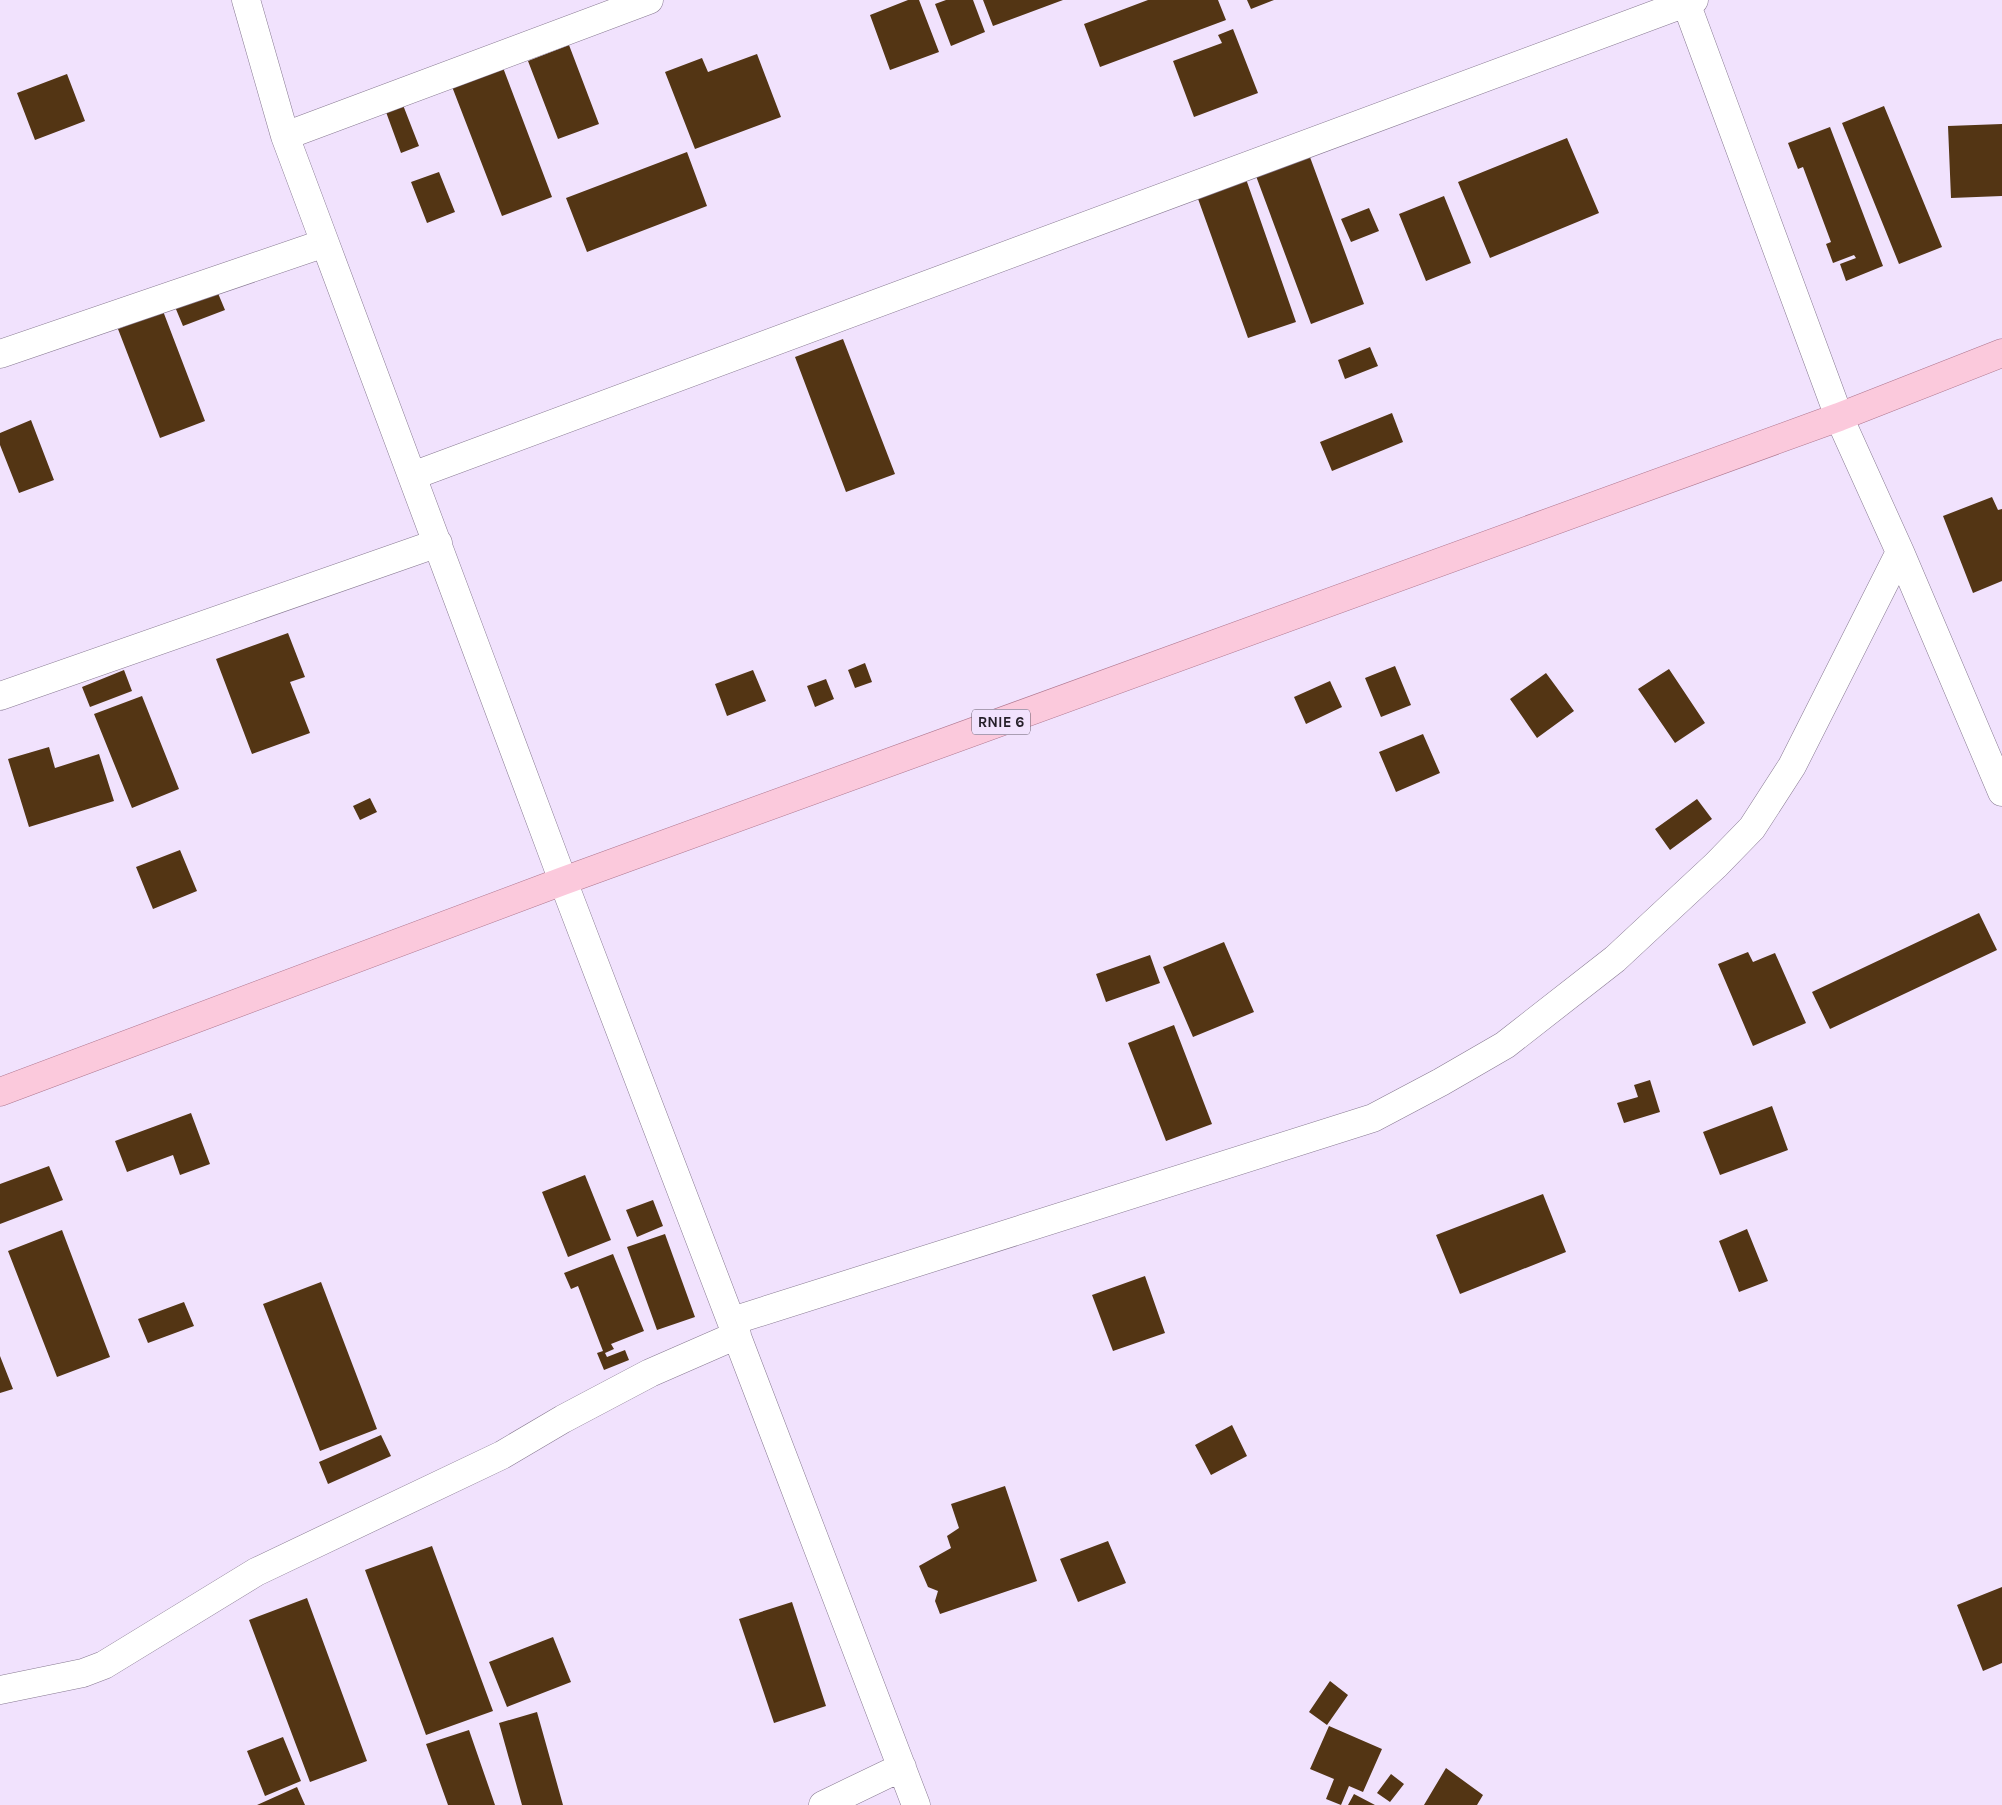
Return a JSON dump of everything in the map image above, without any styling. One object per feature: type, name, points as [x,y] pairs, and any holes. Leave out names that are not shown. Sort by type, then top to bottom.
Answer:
[{"type":"main road","name":"RNIE 6","points":[[0,1092],[564,881],[1839,417],[2002,353]]},
{"type":"street","points":[[246,0],[285,136],[564,881],[916,1805]]},
{"type":"street","points":[[285,136],[649,0]]},
{"type":"street","points":[[412,476],[1688,1],[1839,417],[1900,552],[2002,792]]},
{"type":"street","points":[[0,354],[325,243]]},
{"type":"street","points":[[0,696],[438,543]]},
{"type":"street","points":[[0,1690],[84,1673],[104,1664],[256,1572],[502,1455],[563,1419],[735,1328],[1373,1118],[1505,1045],[1615,959],[1716,865],[1752,828],[1792,766],[1900,552]]},
{"type":"street","points":[[823,1805],[902,1767]]},
{"type":"building","points":[[908,0],[919,0],[939,52],[890,70],[870,15]]},
{"type":"building","points":[[946,0],[973,0],[985,32],[951,46],[935,4]]},
{"type":"building","points":[[983,0],[1063,0],[993,26]]},
{"type":"building","points":[[1148,0],[1218,0],[1226,20],[1100,67],[1084,24]]},
{"type":"building","points":[[1247,0],[1274,0],[1251,9]]},
{"type":"building","points":[[1233,29],[1258,93],[1194,117],[1173,61],[1222,43],[1218,35]]},
{"type":"building","points":[[569,45],[599,124],[558,139],[528,61]]},
{"type":"building","points":[[757,54],[781,117],[695,149],[665,72],[702,58],[708,72]]},
{"type":"building","points":[[502,65],[552,197],[502,216],[451,84]]},
{"type":"building","points":[[67,74],[85,121],[35,140],[17,93]]},
{"type":"building","points":[[403,105],[419,146],[401,153],[386,112]]},
{"type":"building","points":[[1884,106],[1942,247],[1899,264],[1842,123]]},
{"type":"building","points":[[2002,124],[2002,196],[1951,198],[1948,126]]},
{"type":"building","points":[[1830,127],[1883,266],[1846,281],[1840,264],[1856,258],[1854,255],[1833,263],[1826,244],[1831,242],[1803,167],[1798,169],[1788,143]]},
{"type":"building","points":[[1567,138],[1599,213],[1490,258],[1458,182]]},
{"type":"building","points":[[1307,149],[1364,304],[1311,324],[1253,168]]},
{"type":"building","points":[[687,152],[707,206],[587,252],[566,198]]},
{"type":"building","points":[[439,172],[455,212],[427,223],[411,182]]},
{"type":"building","points":[[1246,179],[1296,322],[1248,338],[1197,196]]},
{"type":"building","points":[[1444,196],[1471,263],[1426,281],[1399,214]]},
{"type":"building","points":[[1369,208],[1379,231],[1351,242],[1341,219]]},
{"type":"building","points":[[215,286],[225,310],[183,326],[173,302]]},
{"type":"building","points":[[163,311],[205,421],[160,438],[118,329]]},
{"type":"building","points":[[843,339],[895,474],[846,492],[795,357]]},
{"type":"building","points":[[1370,347],[1378,366],[1345,379],[1338,360]]},
{"type":"building","points":[[1392,413],[1403,442],[1332,471],[1320,442]]},
{"type":"building","points":[[31,420],[54,480],[19,493],[0,445],[0,433]]},
{"type":"building","points":[[1992,497],[1998,510],[2002,509],[2002,581],[1973,593],[1943,516]]},
{"type":"building","points":[[288,633],[305,677],[290,682],[310,733],[252,754],[216,659]]},
{"type":"building","points":[[865,663],[872,682],[855,688],[848,670]]},
{"type":"building","points":[[1395,666],[1411,705],[1381,717],[1365,678]]},
{"type":"building","points":[[1669,669],[1705,723],[1675,743],[1638,689]]},
{"type":"building","points":[[124,670],[132,691],[90,707],[82,687]]},
{"type":"building","points":[[753,670],[766,701],[727,716],[715,684]]},
{"type":"building","points":[[1546,673],[1574,711],[1537,738],[1510,699]]},
{"type":"building","points":[[826,679],[834,699],[815,707],[807,686]]},
{"type":"building","points":[[1330,681],[1342,707],[1306,724],[1294,697]]},
{"type":"building","points":[[142,696],[179,789],[132,808],[94,714]]},
{"type":"building","points":[[1423,734],[1440,773],[1396,792],[1379,752]]},
{"type":"building","points":[[49,747],[55,768],[99,754],[114,801],[29,827],[8,759]]},
{"type":"building","points":[[370,798],[377,812],[360,820],[353,806]]},
{"type":"building","points":[[1697,799],[1712,819],[1670,850],[1655,829]]},
{"type":"building","points":[[180,850],[197,891],[153,909],[136,867]]},
{"type":"building","points":[[1979,913],[1997,950],[1830,1029],[1812,992]]},
{"type":"building","points":[[1224,942],[1254,1012],[1193,1037],[1163,967]]},
{"type":"building","points":[[1748,952],[1753,962],[1775,953],[1806,1023],[1753,1046],[1718,964]]},
{"type":"building","points":[[1150,955],[1160,983],[1106,1002],[1096,974]]},
{"type":"building","points":[[1174,1025],[1212,1124],[1166,1141],[1128,1043]]},
{"type":"building","points":[[1650,1080],[1660,1112],[1624,1123],[1617,1103],[1638,1097],[1634,1085]]},
{"type":"building","points":[[1772,1106],[1788,1150],[1720,1175],[1703,1132]]},
{"type":"building","points":[[191,1113],[210,1164],[180,1175],[173,1155],[127,1172],[115,1141]]},
{"type":"building","points":[[49,1166],[63,1200],[0,1224],[0,1184]]},
{"type":"building","points":[[585,1175],[611,1240],[568,1257],[542,1192]]},
{"type":"building","points":[[1543,1194],[1566,1252],[1460,1294],[1436,1235]]},
{"type":"building","points":[[653,1200],[663,1226],[637,1237],[626,1210]]},
{"type":"building","points":[[1747,1229],[1768,1281],[1739,1292],[1719,1241]]},
{"type":"building","points":[[62,1230],[110,1357],[57,1377],[8,1251]]},
{"type":"building","points":[[665,1234],[695,1317],[657,1330],[627,1247]]},
{"type":"building","points":[[613,1254],[644,1331],[611,1344],[614,1349],[605,1353],[607,1357],[625,1350],[629,1360],[604,1370],[597,1353],[603,1351],[578,1286],[571,1289],[564,1273]]},
{"type":"building","points":[[1145,1276],[1165,1333],[1113,1351],[1092,1295]]},
{"type":"building","points":[[321,1282],[377,1429],[320,1451],[263,1304]]},
{"type":"building","points":[[184,1302],[194,1326],[148,1343],[138,1319]]},
{"type":"building","points":[[0,1356],[13,1389],[0,1393]]},
{"type":"building","points":[[1232,1425],[1247,1456],[1211,1475],[1195,1445]]},
{"type":"building","points":[[381,1435],[391,1456],[328,1484],[319,1462]]},
{"type":"building","points":[[1005,1486],[1037,1581],[940,1614],[935,1601],[938,1591],[928,1587],[919,1566],[951,1548],[947,1536],[959,1528],[951,1504]]},
{"type":"building","points":[[1108,1541],[1126,1583],[1078,1602],[1060,1559]]},
{"type":"building","points":[[432,1546],[493,1711],[426,1735],[365,1570]]},
{"type":"building","points":[[2002,1587],[2002,1663],[1983,1671],[1957,1605]]},
{"type":"building","points":[[307,1598],[367,1761],[310,1782],[249,1620]]},
{"type":"building","points":[[792,1602],[826,1706],[774,1723],[739,1619]]},
{"type":"building","points":[[553,1637],[571,1682],[507,1707],[489,1662]]},
{"type":"building","points":[[1330,1681],[1348,1695],[1327,1725],[1309,1712]]},
{"type":"building","points":[[537,1712],[563,1805],[522,1805],[499,1723]]},
{"type":"building","points":[[1329,1726],[1382,1749],[1363,1792],[1349,1786],[1341,1805],[1326,1799],[1334,1779],[1310,1769]]},
{"type":"building","points":[[469,1730],[495,1805],[448,1805],[426,1744]]},
{"type":"building","points":[[283,1737],[301,1781],[265,1796],[247,1751]]},
{"type":"building","points":[[1446,1768],[1483,1795],[1477,1805],[1424,1805]]},
{"type":"building","points":[[1391,1774],[1404,1784],[1390,1802],[1377,1793]]},
{"type":"building","points":[[297,1787],[305,1805],[257,1805]]},
{"type":"building","points":[[1354,1794],[1375,1805],[1348,1805]]}]
